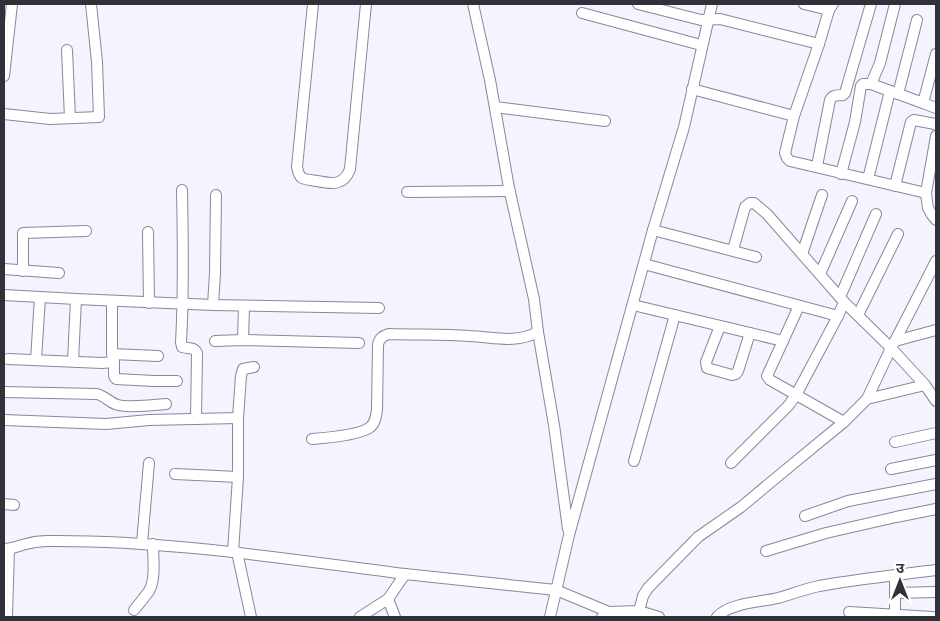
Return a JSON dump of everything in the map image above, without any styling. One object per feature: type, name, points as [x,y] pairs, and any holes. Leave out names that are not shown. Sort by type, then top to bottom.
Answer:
[{"type":"street","points":[[4,76],[12,4]]},
{"type":"street","points":[[4,114],[50,119],[99,117],[97,62],[91,4]]},
{"type":"street","points":[[313,4],[297,167],[298,174],[306,180],[328,183],[343,180],[350,169],[366,4]]},
{"type":"street","points":[[473,4],[495,107],[510,191],[534,300],[569,535]]},
{"type":"street","points":[[638,4],[701,20],[720,19],[819,44]]},
{"type":"street","points":[[550,617],[569,535],[653,230],[684,127],[701,45],[712,4]]},
{"type":"street","points":[[804,4],[831,7],[794,116],[785,153],[786,156],[790,161],[926,193]]},
{"type":"street","points":[[817,166],[830,100],[834,95],[843,95],[845,93],[871,4]]},
{"type":"street","points":[[871,84],[880,63],[895,4]]},
{"type":"street","points":[[582,13],[701,45]]},
{"type":"street","points":[[868,179],[917,20]]},
{"type":"street","points":[[67,50],[70,118]]},
{"type":"street","points":[[923,103],[936,54]]},
{"type":"street","points":[[841,174],[855,122],[861,86],[871,84],[936,108]]},
{"type":"street","points":[[692,90],[794,116]]},
{"type":"street","points":[[495,107],[605,121]]},
{"type":"street","points":[[895,186],[911,122],[914,120],[936,125]]},
{"type":"street","points":[[936,136],[926,193],[928,208],[936,220]]},
{"type":"street","points":[[182,190],[184,249],[181,345],[183,348],[193,348],[197,353],[196,419]]},
{"type":"street","points":[[407,192],[510,191]]},
{"type":"street","points":[[213,305],[216,195]]},
{"type":"street","points":[[802,254],[822,195]]},
{"type":"street","points":[[820,274],[852,201]]},
{"type":"street","points":[[734,250],[745,207],[750,203],[754,203],[767,214],[842,300],[893,344],[936,400]]},
{"type":"street","points":[[731,463],[788,406],[796,395],[838,316],[842,300],[876,214]]},
{"type":"street","points":[[653,230],[756,256]]},
{"type":"street","points":[[23,271],[23,233],[86,231]]},
{"type":"street","points":[[148,232],[149,303]]},
{"type":"street","points":[[858,315],[898,234]]},
{"type":"street","points":[[639,611],[643,596],[648,588],[698,537],[740,506],[844,422],[867,399],[893,344],[933,278],[936,261]]},
{"type":"street","points":[[644,264],[838,316]]},
{"type":"street","points":[[4,269],[59,274]]},
{"type":"street","points":[[4,295],[149,303],[379,308]]},
{"type":"street","points":[[36,360],[40,297]]},
{"type":"street","points":[[73,361],[76,300]]},
{"type":"street","points":[[112,301],[113,358],[116,380],[177,381]]},
{"type":"street","points":[[633,305],[783,340]]},
{"type":"street","points":[[243,340],[244,306]]},
{"type":"street","points":[[799,306],[767,376],[768,379],[844,422]]},
{"type":"street","points":[[634,461],[675,315]]},
{"type":"street","points":[[720,326],[706,365],[707,368],[732,374],[736,374],[738,371],[750,333]]},
{"type":"street","points":[[893,344],[936,330]]},
{"type":"street","points":[[312,438],[360,432],[370,428],[375,421],[377,410],[378,345],[379,340],[384,335],[469,336],[506,340],[531,336],[538,332]]},
{"type":"street","points":[[215,341],[359,343]]},
{"type":"street","points":[[8,359],[102,363],[113,358],[158,356]]},
{"type":"street","points":[[251,617],[235,552],[241,372],[245,368],[254,367]]},
{"type":"street","points":[[867,399],[925,385]]},
{"type":"street","points":[[4,392],[97,394],[104,396],[114,404],[122,406],[166,404]]},
{"type":"street","points":[[4,420],[106,424],[149,420],[238,418]]},
{"type":"street","points":[[895,442],[936,433]]},
{"type":"street","points":[[891,469],[936,460]]},
{"type":"street","points":[[134,610],[149,591],[153,576],[148,544],[149,463]]},
{"type":"street","points":[[175,474],[238,477]]},
{"type":"street","points":[[805,516],[848,501],[936,484]]},
{"type":"street","points":[[766,551],[826,533],[936,509]]},
{"type":"street","points":[[7,617],[7,549],[28,543],[46,541],[148,544],[235,552],[404,574],[556,590],[606,614],[639,611],[659,617]]},
{"type":"street","points":[[717,617],[724,611],[738,606],[778,598],[817,587],[936,570]]},
{"type":"street","points":[[360,617],[388,599],[404,574]]},
{"type":"street","points":[[895,575],[895,615]]},
{"type":"street","points":[[895,593],[936,592]]},
{"type":"street","points":[[388,599],[395,617]]},
{"type":"street","points":[[850,612],[933,617]]}]
